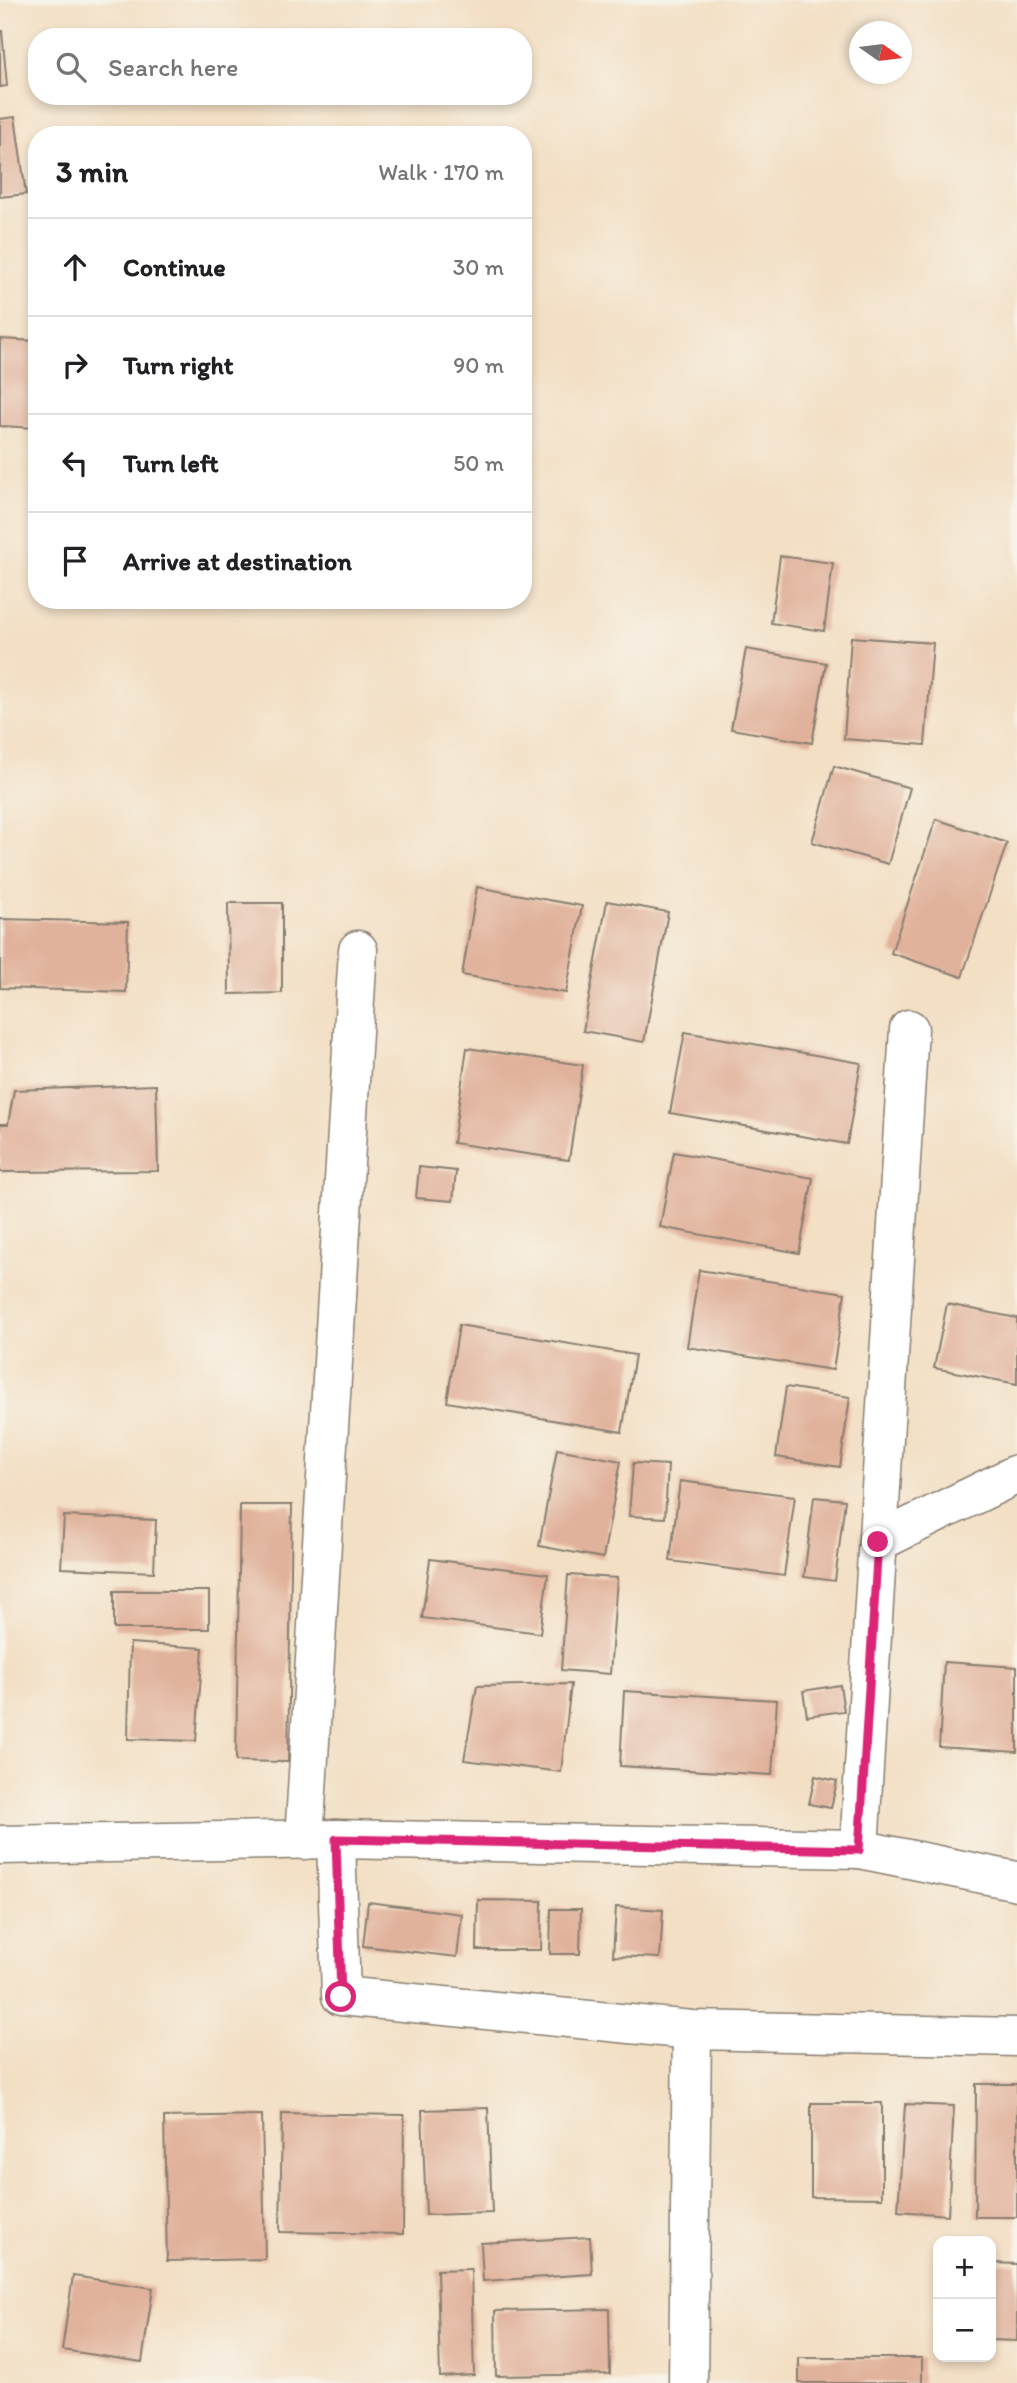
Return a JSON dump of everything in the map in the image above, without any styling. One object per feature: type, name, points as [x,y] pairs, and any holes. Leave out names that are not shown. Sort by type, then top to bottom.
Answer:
[{"type":"street","points":[[358,950],[320,1839],[341,1997],[692,2030],[1017,2037]]},
{"type":"street","points":[[859,1850],[909,1029]]},
{"type":"street","points":[[878,1542],[1017,1474]]},
{"type":"street","points":[[0,1845],[320,1839],[859,1850],[1017,1881]]},
{"type":"street","points":[[688,2383],[692,2030]]},
{"type":"building","points":[[0,31],[7,86],[0,87]]},
{"type":"building","points":[[15,117],[26,194],[0,197],[0,119]]},
{"type":"building","points":[[0,339],[28,341],[28,428],[0,426]]},
{"type":"building","points":[[780,556],[833,563],[824,631],[771,623]]},
{"type":"building","points":[[851,637],[933,643],[925,745],[844,739]]},
{"type":"building","points":[[746,649],[826,663],[812,743],[731,729]]},
{"type":"building","points":[[834,766],[910,788],[888,864],[812,842]]},
{"type":"building","points":[[936,819],[1007,843],[962,977],[891,953]]},
{"type":"building","points":[[477,887],[582,906],[566,993],[462,975]]},
{"type":"building","points":[[607,901],[668,912],[644,1042],[583,1031]]},
{"type":"building","points":[[228,903],[282,903],[282,993],[229,994]]},
{"type":"building","points":[[0,919],[128,922],[126,992],[0,988]]},
{"type":"building","points":[[685,1032],[861,1063],[847,1144],[670,1113]]},
{"type":"building","points":[[467,1048],[583,1065],[569,1160],[453,1143]]},
{"type":"building","points":[[156,1085],[158,1171],[0,1172],[0,1124],[8,1124],[14,1090]]},
{"type":"building","points":[[674,1152],[813,1178],[799,1253],[660,1227]]},
{"type":"building","points":[[419,1167],[456,1171],[453,1201],[416,1198]]},
{"type":"building","points":[[699,1270],[845,1293],[833,1370],[687,1347]]},
{"type":"building","points":[[947,1304],[1017,1318],[1017,1384],[934,1368]]},
{"type":"building","points":[[459,1325],[635,1355],[622,1432],[447,1402]]},
{"type":"building","points":[[786,1387],[850,1397],[840,1467],[776,1457]]},
{"type":"building","points":[[557,1449],[621,1461],[603,1558],[539,1546]]},
{"type":"building","points":[[633,1463],[668,1465],[665,1518],[629,1516]]},
{"type":"building","points":[[680,1481],[795,1496],[784,1576],[670,1561]]},
{"type":"building","points":[[814,1497],[845,1500],[835,1581],[804,1577]]},
{"type":"building","points":[[240,1505],[292,1505],[288,1762],[236,1761]]},
{"type":"building","points":[[64,1516],[156,1520],[154,1572],[61,1568]]},
{"type":"building","points":[[430,1559],[548,1574],[540,1633],[422,1618]]},
{"type":"building","points":[[568,1575],[617,1578],[610,1674],[561,1670]]},
{"type":"building","points":[[114,1591],[209,1591],[209,1629],[114,1629]]},
{"type":"building","points":[[130,1643],[203,1648],[196,1741],[128,1739]]},
{"type":"building","points":[[944,1662],[1017,1667],[1017,1752],[939,1747]]},
{"type":"building","points":[[571,1684],[561,1772],[464,1760],[477,1686]]},
{"type":"building","points":[[840,1685],[844,1711],[807,1716],[803,1691]]},
{"type":"building","points":[[624,1691],[777,1700],[772,1775],[620,1766]]},
{"type":"building","points":[[815,1776],[837,1781],[831,1808],[809,1804]]},
{"type":"building","points":[[478,1900],[542,1901],[541,1950],[477,1950]]},
{"type":"building","points":[[368,1902],[462,1914],[457,1957],[363,1946]]},
{"type":"building","points":[[616,1907],[663,1910],[660,1958],[613,1956]]},
{"type":"building","points":[[551,1909],[581,1909],[580,1954],[550,1954]]},
{"type":"building","points":[[976,2084],[1017,2084],[1017,2217],[975,2217]]},
{"type":"building","points":[[811,2103],[882,2103],[882,2198],[811,2197]]},
{"type":"building","points":[[905,2104],[954,2106],[948,2215],[898,2211]]},
{"type":"building","points":[[488,2108],[492,2213],[426,2215],[422,2110]]},
{"type":"building","points":[[282,2113],[404,2115],[403,2234],[280,2232]]},
{"type":"building","points":[[262,2115],[265,2259],[167,2261],[164,2117]]},
{"type":"building","points":[[590,2237],[592,2274],[483,2281],[481,2243]]},
{"type":"building","points":[[996,2263],[1017,2264],[1017,2341],[996,2340]]},
{"type":"building","points":[[471,2269],[474,2375],[440,2377],[437,2270]]},
{"type":"building","points":[[73,2276],[153,2288],[142,2362],[62,2350]]},
{"type":"building","points":[[609,2309],[610,2374],[496,2376],[495,2311]]},
{"type":"building","points":[[799,2358],[922,2358],[922,2383],[799,2383]]},
{"type":"route","points":[[341,1997],[336,1839],[859,1850],[878,1542]]}]
